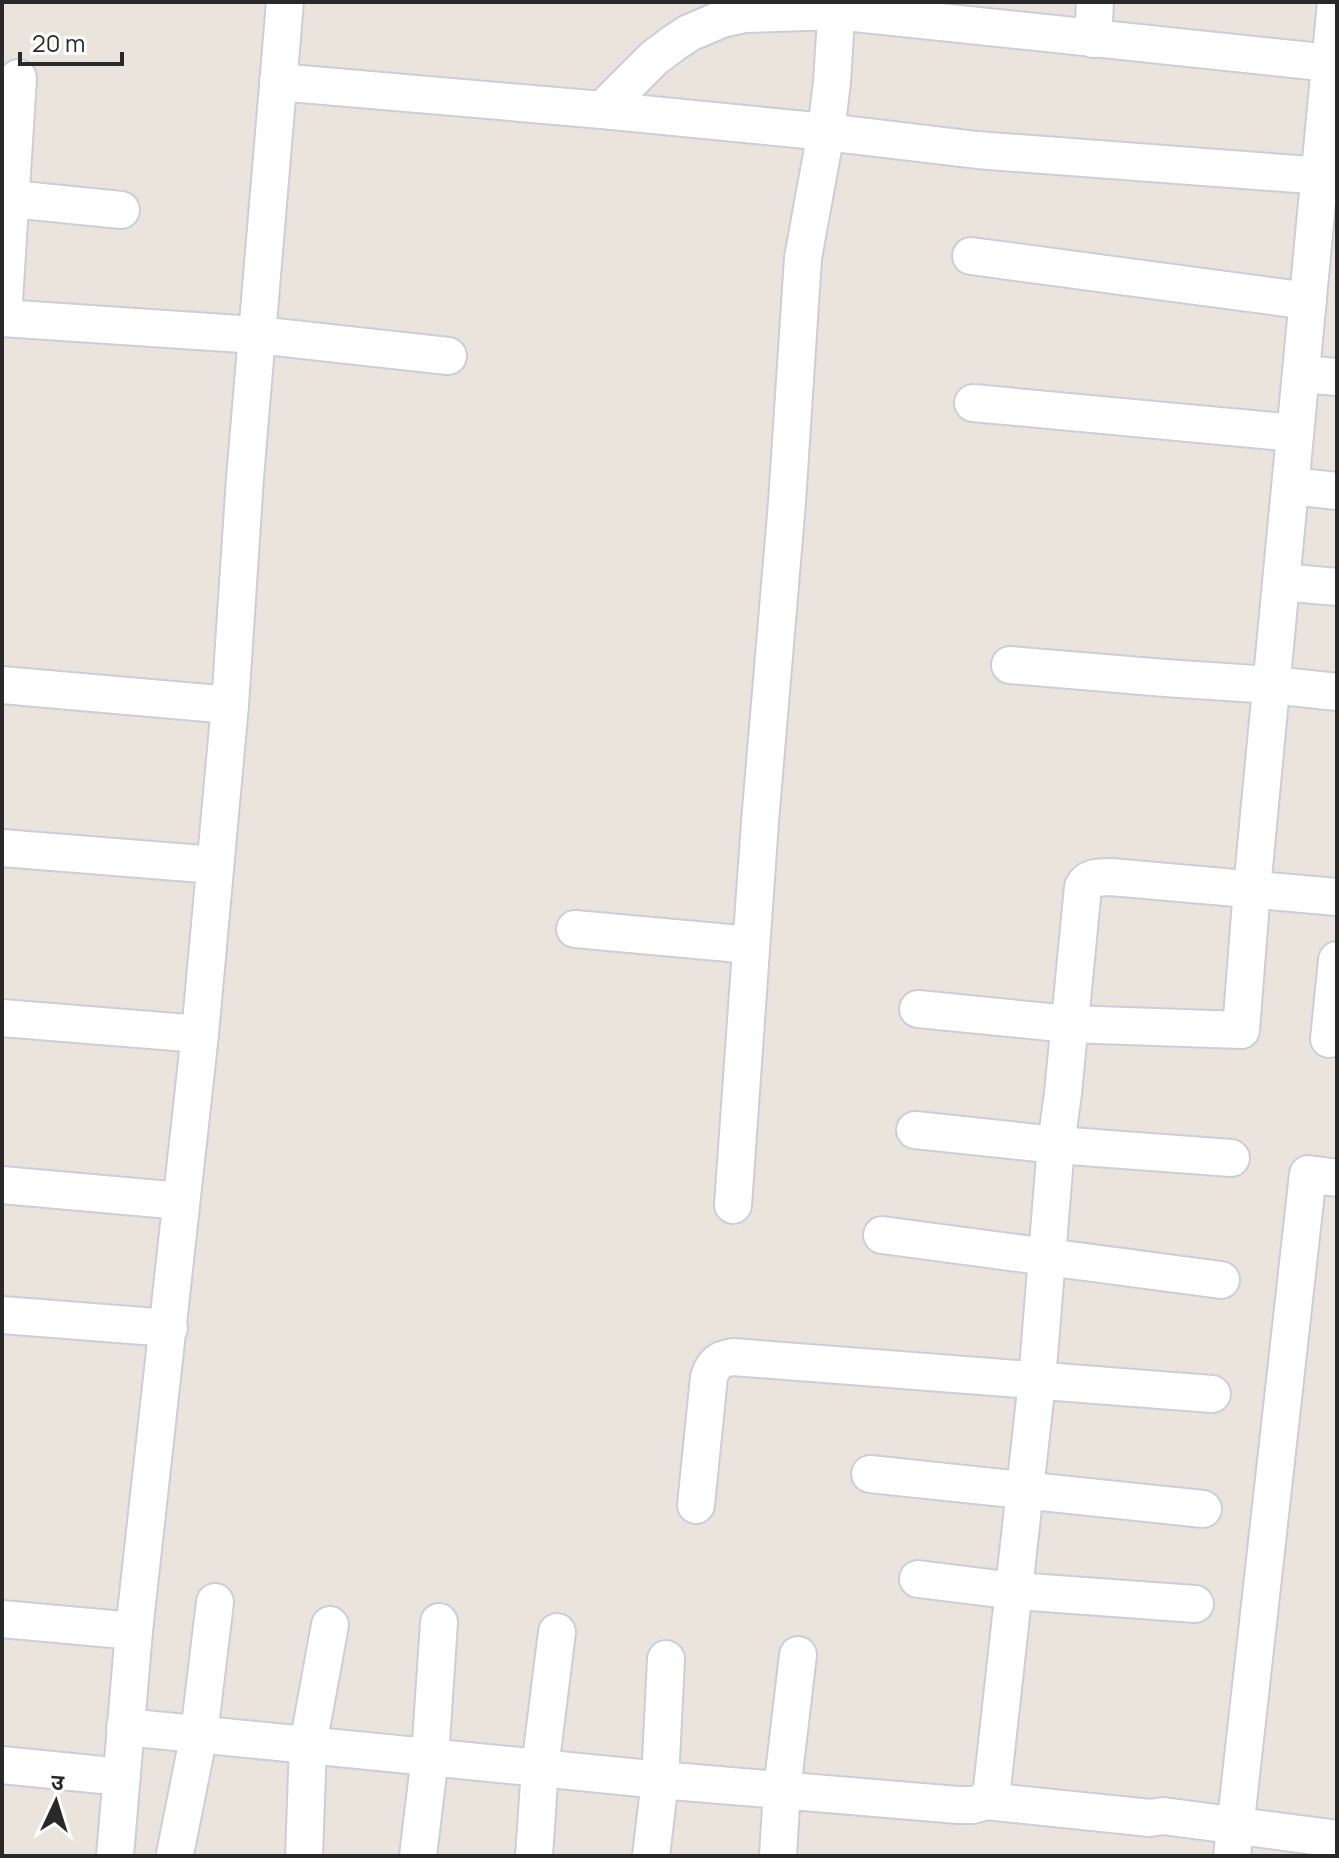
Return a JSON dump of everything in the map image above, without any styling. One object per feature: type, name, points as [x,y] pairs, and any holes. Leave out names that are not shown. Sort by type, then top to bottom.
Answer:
[{"type":"street","points":[[115,1856],[134,1631],[200,1034],[230,705],[245,478],[285,2]]},
{"type":"street","points":[[1093,39],[1095,2]]},
{"type":"street","points":[[602,110],[654,58],[689,33],[722,19],[745,14],[836,6],[1093,39],[1334,33],[1328,176],[1319,282],[1301,374],[1241,1030],[1069,1024],[918,1009]]},
{"type":"street","points":[[733,1205],[803,258],[826,132],[836,6]]},
{"type":"street","points":[[18,78],[6,198],[3,318],[257,335],[448,356]]},
{"type":"street","points":[[278,82],[602,110],[977,150],[1328,176]]},
{"type":"street","points":[[6,198],[121,210]]},
{"type":"street","points":[[971,256],[1319,282]]},
{"type":"street","points":[[1301,374],[1337,377]]},
{"type":"street","points":[[973,403],[1295,433]]},
{"type":"street","points":[[1291,486],[1337,491]]},
{"type":"street","points":[[1281,582],[1337,587]]},
{"type":"street","points":[[1010,665],[1337,692]]},
{"type":"street","points":[[2,685],[230,705]]},
{"type":"street","points":[[2,848],[215,865]]},
{"type":"street","points":[[986,1801],[992,1788],[1026,1490],[1056,1145],[1083,887],[1090,879],[1111,877],[1337,897]]},
{"type":"street","points":[[575,929],[751,945]]},
{"type":"street","points":[[1329,1039],[1337,960]]},
{"type":"street","points":[[2,1018],[200,1034]]},
{"type":"street","points":[[915,1130],[1056,1145],[1231,1158]]},
{"type":"street","points":[[1233,1840],[1308,1174],[1337,1178]]},
{"type":"street","points":[[2,1185],[181,1201]]},
{"type":"street","points":[[882,1235],[1221,1280]]},
{"type":"street","points":[[2,1315],[169,1328]]},
{"type":"street","points":[[696,1505],[709,1377],[720,1359],[733,1357],[1212,1394]]},
{"type":"street","points":[[870,1474],[1203,1509]]},
{"type":"street","points":[[918,1579],[1015,1591],[1195,1604]]},
{"type":"street","points":[[175,1854],[199,1734],[215,1602]]},
{"type":"street","points":[[2,1619],[134,1631]]},
{"type":"street","points":[[418,1856],[430,1757],[439,1622]]},
{"type":"street","points":[[304,1856],[308,1745],[330,1625]]},
{"type":"street","points":[[534,1856],[540,1768],[557,1632]]},
{"type":"street","points":[[778,1856],[782,1790],[798,1655]]},
{"type":"street","points":[[651,1856],[660,1780],[666,1659]]},
{"type":"street","points":[[125,1727],[660,1780],[958,1805],[986,1801],[1150,1818],[1163,1816],[1233,1840],[1337,1839]]},
{"type":"street","points":[[2,1765],[122,1777]]}]
